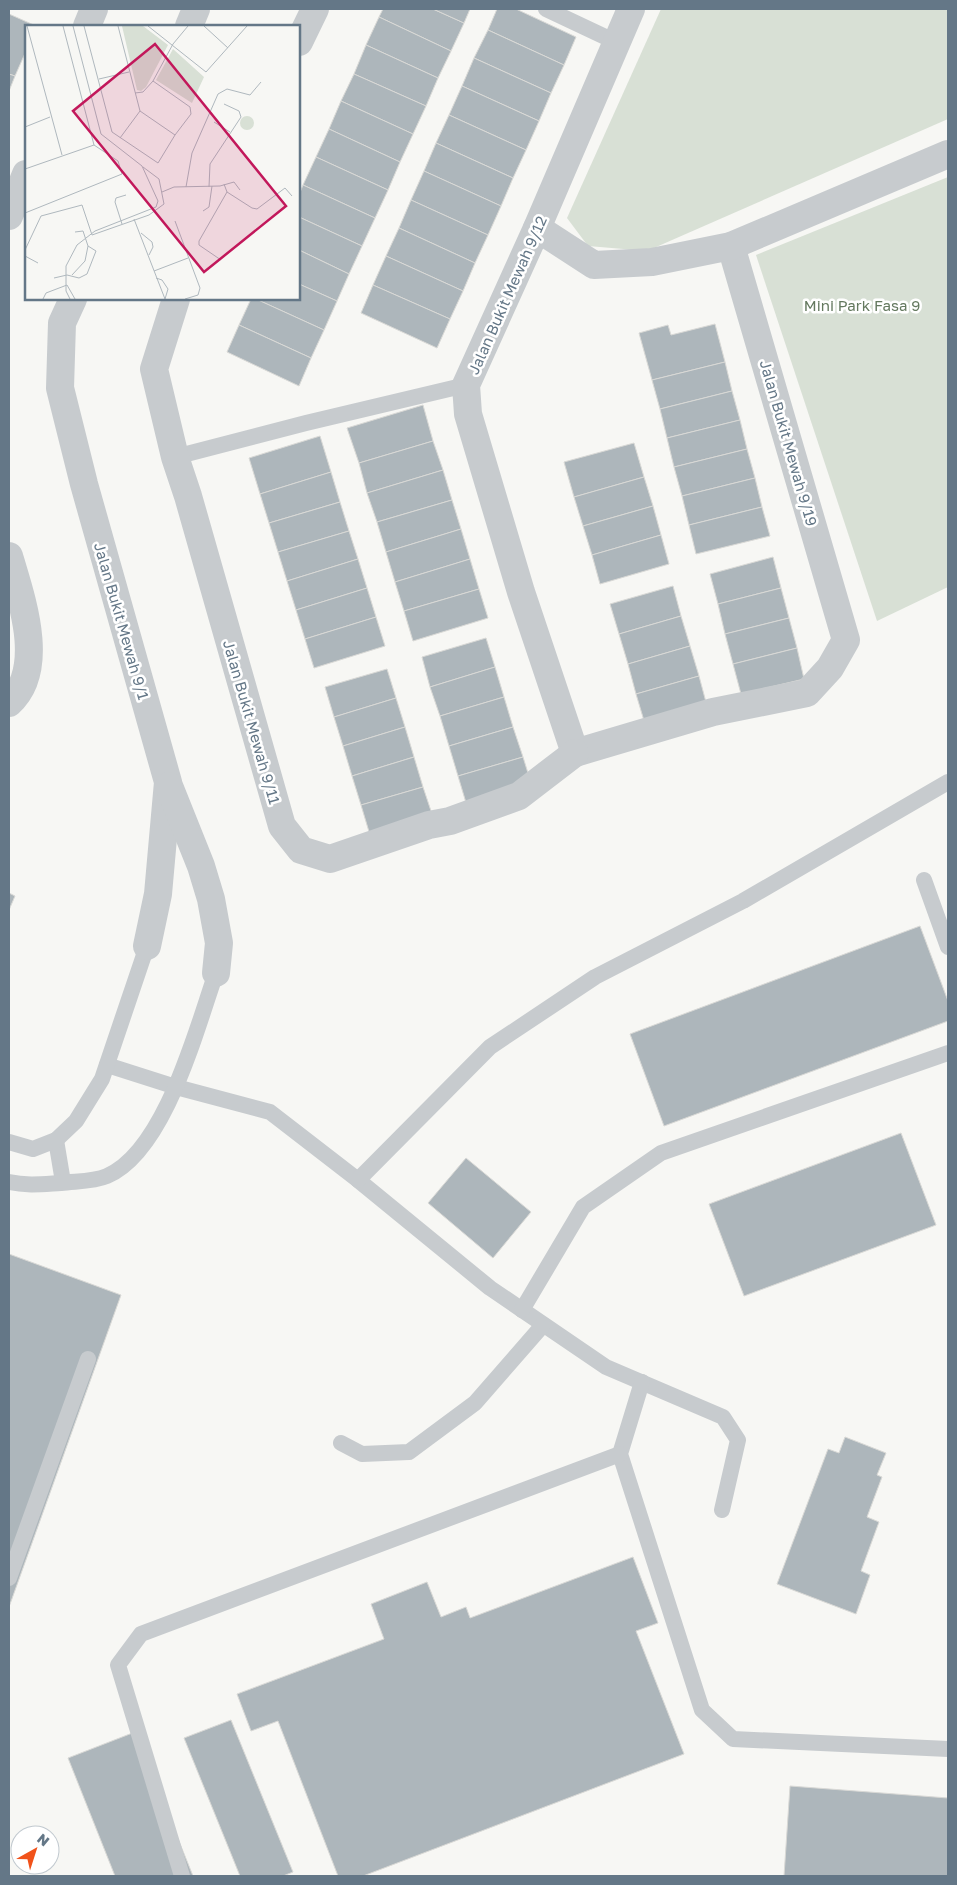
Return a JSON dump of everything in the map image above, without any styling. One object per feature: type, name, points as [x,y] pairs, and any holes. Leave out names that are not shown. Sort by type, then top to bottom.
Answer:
[{"type":"street","points":[[87,25],[94,9]]},
{"type":"street","points":[[189,25],[196,9]]},
{"type":"street","points":[[300,40],[315,9]]},
{"type":"street","name":"Jalan Bukit Mewah 9/12","points":[[575,753],[520,592],[468,414],[466,385],[537,228],[631,9]]},
{"type":"street","points":[[537,228],[594,265],[652,262],[731,246],[948,154]]},
{"type":"street","points":[[9,216],[25,176]]},
{"type":"street","name":"Jalan Bukit Mewah 9/19","points":[[575,753],[713,712],[807,693],[830,668],[846,640],[731,246]]},
{"type":"street","name":"Jalan Bukit Mewah 9/1","points":[[73,300],[62,323],[60,388],[84,484],[168,782],[158,894],[147,946]]},
{"type":"street","name":"Jalan Bukit Mewah 9/11","points":[[176,300],[154,369],[175,457],[188,496],[282,826],[301,850],[330,859],[389,837],[450,821],[519,796],[575,753]]},
{"type":"street","points":[[9,556],[25,612],[29,662],[17,696],[9,703]]},
{"type":"street","points":[[168,782],[201,866],[211,899],[219,944],[216,973]]},
{"type":"lane","points":[[546,9],[616,42]]},
{"type":"lane","points":[[175,457],[306,423],[466,385]]},
{"type":"lane","points":[[358,1180],[490,1047],[595,977],[743,901],[948,782]]},
{"type":"lane","points":[[924,880],[948,947]]},
{"type":"lane","points":[[9,1142],[33,1149],[56,1140],[76,1121],[89,1103],[107,1065],[147,946]]},
{"type":"lane","points":[[9,1182],[26,1186],[106,1177],[121,1168],[151,1135],[176,1087],[216,973]]},
{"type":"lane","points":[[522,1310],[583,1207],[661,1153],[948,1053]]},
{"type":"lane","points":[[107,1065],[176,1087],[270,1112],[358,1180],[490,1288],[543,1325],[606,1367],[723,1417],[738,1440],[722,1510]]},
{"type":"lane","points":[[56,1140],[63,1182]]},
{"type":"lane","points":[[341,1442],[362,1454],[409,1452],[475,1403],[543,1325]]},
{"type":"lane","points":[[9,1578],[88,1359]]},
{"type":"lane","points":[[642,1382],[620,1454],[702,1710],[733,1739],[948,1749]]},
{"type":"lane","points":[[182,1876],[118,1665],[141,1634],[620,1454]]},
{"type":"green space","points":[[661,9],[948,9],[948,119],[647,251],[588,246],[567,218]]},
{"type":"green space","name":"Mini Park Fasa 9","points":[[948,177],[948,587],[877,621],[756,255]]},
{"type":"building","points":[[383,9],[433,9],[464,23],[451,51],[379,17]]},
{"type":"building","points":[[433,9],[470,9],[464,23]]},
{"type":"building","points":[[497,9],[516,9],[576,37],[564,65],[488,30]]},
{"type":"building","points":[[9,14],[34,25],[25,25],[25,53],[15,76],[9,74]]},
{"type":"building","points":[[379,17],[451,51],[438,78],[366,45]]},
{"type":"building","points":[[488,30],[564,65],[551,93],[474,58]]},
{"type":"building","points":[[366,45],[438,78],[426,106],[354,74]]},
{"type":"building","points":[[474,58],[551,93],[539,121],[462,86]]},
{"type":"building","points":[[9,74],[15,76],[9,91]]},
{"type":"building","points":[[354,74],[426,106],[413,134],[341,101]]},
{"type":"building","points":[[462,86],[539,121],[526,150],[449,115]]},
{"type":"building","points":[[341,101],[413,134],[400,162],[329,129]]},
{"type":"building","points":[[449,115],[526,150],[513,178],[436,143]]},
{"type":"building","points":[[329,129],[400,162],[388,190],[316,157]]},
{"type":"building","points":[[436,143],[513,178],[501,206],[424,171]]},
{"type":"building","points":[[316,157],[388,190],[375,218],[303,185]]},
{"type":"building","points":[[424,171],[501,206],[488,235],[411,200]]},
{"type":"building","points":[[303,185],[375,218],[362,246],[300,217],[300,192]]},
{"type":"building","points":[[411,200],[488,235],[475,263],[399,228]]},
{"type":"building","points":[[300,217],[362,246],[349,274],[300,250]]},
{"type":"building","points":[[399,228],[475,263],[463,291],[386,256]]},
{"type":"building","points":[[300,250],[349,274],[337,301],[300,284]]},
{"type":"building","points":[[386,256],[463,291],[450,319],[373,285]]},
{"type":"building","points":[[300,284],[337,301],[324,330],[258,300],[300,300]]},
{"type":"building","points":[[373,285],[450,319],[437,348],[361,313]]},
{"type":"building","points":[[251,300],[258,300],[324,330],[311,358],[239,325]]},
{"type":"building","points":[[715,324],[725,362],[652,380],[639,333],[668,325],[671,335]]},
{"type":"building","points":[[239,325],[311,358],[299,386],[227,352]]},
{"type":"building","points":[[725,362],[732,391],[660,409],[652,380]]},
{"type":"building","points":[[732,391],[740,420],[667,438],[660,409]]},
{"type":"building","points":[[423,405],[433,441],[359,463],[347,428]]},
{"type":"building","points":[[740,420],[747,449],[674,467],[667,438]]},
{"type":"building","points":[[320,436],[331,472],[260,494],[249,458]]},
{"type":"building","points":[[433,441],[443,470],[367,493],[359,463]]},
{"type":"building","points":[[634,443],[644,477],[574,497],[564,462]]},
{"type":"building","points":[[747,449],[755,478],[682,496],[674,467]]},
{"type":"building","points":[[443,470],[452,500],[377,522],[367,493]]},
{"type":"building","points":[[331,472],[340,502],[269,523],[260,494]]},
{"type":"building","points":[[644,477],[653,506],[583,526],[574,497]]},
{"type":"building","points":[[755,478],[762,507],[689,525],[682,496]]},
{"type":"building","points":[[452,500],[461,529],[386,552],[377,522]]},
{"type":"building","points":[[340,502],[349,531],[278,552],[269,523]]},
{"type":"building","points":[[653,506],[661,535],[592,555],[583,526]]},
{"type":"building","points":[[762,507],[770,536],[696,554],[689,525]]},
{"type":"building","points":[[461,529],[470,559],[395,582],[386,552]]},
{"type":"building","points":[[349,531],[358,559],[287,581],[278,552]]},
{"type":"building","points":[[661,535],[669,564],[600,584],[592,555]]},
{"type":"building","points":[[773,557],[781,588],[718,604],[710,574]]},
{"type":"building","points":[[358,559],[367,588],[296,610],[287,581]]},
{"type":"building","points":[[470,559],[479,589],[404,611],[395,582]]},
{"type":"building","points":[[673,586],[681,616],[619,634],[610,604]]},
{"type":"building","points":[[367,588],[376,617],[305,639],[296,610]]},
{"type":"building","points":[[781,588],[789,618],[725,634],[718,604]]},
{"type":"building","points":[[479,589],[488,618],[413,641],[404,611]]},
{"type":"building","points":[[681,616],[690,646],[628,664],[619,634]]},
{"type":"building","points":[[376,617],[385,646],[314,668],[305,639]]},
{"type":"building","points":[[789,618],[797,648],[733,664],[725,634]]},
{"type":"building","points":[[486,638],[495,667],[430,687],[422,657]]},
{"type":"building","points":[[690,646],[699,676],[636,694],[628,664]]},
{"type":"building","points":[[797,648],[804,679],[741,694],[733,664]]},
{"type":"building","points":[[495,667],[504,697],[440,716],[430,687]]},
{"type":"building","points":[[387,669],[396,698],[334,717],[325,687]]},
{"type":"building","points":[[699,676],[707,706],[645,724],[636,694]]},
{"type":"building","points":[[504,697],[513,727],[449,746],[440,716]]},
{"type":"building","points":[[396,698],[405,727],[343,746],[334,717]]},
{"type":"building","points":[[405,727],[414,757],[352,776],[343,746]]},
{"type":"building","points":[[513,727],[523,757],[458,776],[449,746]]},
{"type":"building","points":[[414,757],[423,787],[361,805],[352,776]]},
{"type":"building","points":[[523,757],[532,786],[467,806],[458,776]]},
{"type":"building","points":[[423,787],[433,817],[370,835],[361,805]]},
{"type":"building","points":[[9,893],[15,896],[9,910]]},
{"type":"building","points":[[920,926],[948,1001],[948,1021],[664,1126],[630,1034]]},
{"type":"building","points":[[901,1133],[936,1225],[744,1296],[709,1204]]},
{"type":"building","points":[[466,1158],[531,1212],[493,1258],[428,1203]]},
{"type":"building","points":[[9,1254],[121,1295],[9,1607]]},
{"type":"building","points":[[845,1437],[886,1453],[877,1475],[882,1477],[867,1517],[879,1522],[861,1571],[870,1575],[856,1614],[777,1584],[828,1449],[839,1453]]},
{"type":"building","points":[[633,1557],[658,1623],[636,1631],[684,1754],[363,1876],[338,1876],[278,1721],[251,1731],[237,1694],[384,1639],[371,1604],[427,1582],[441,1617],[466,1607],[470,1618]]},
{"type":"building","points":[[231,1720],[293,1872],[283,1876],[240,1876],[184,1738]]},
{"type":"building","points":[[135,1732],[193,1876],[115,1876],[68,1758]]},
{"type":"building","points":[[790,1786],[948,1798],[948,1876],[784,1876]]}]
